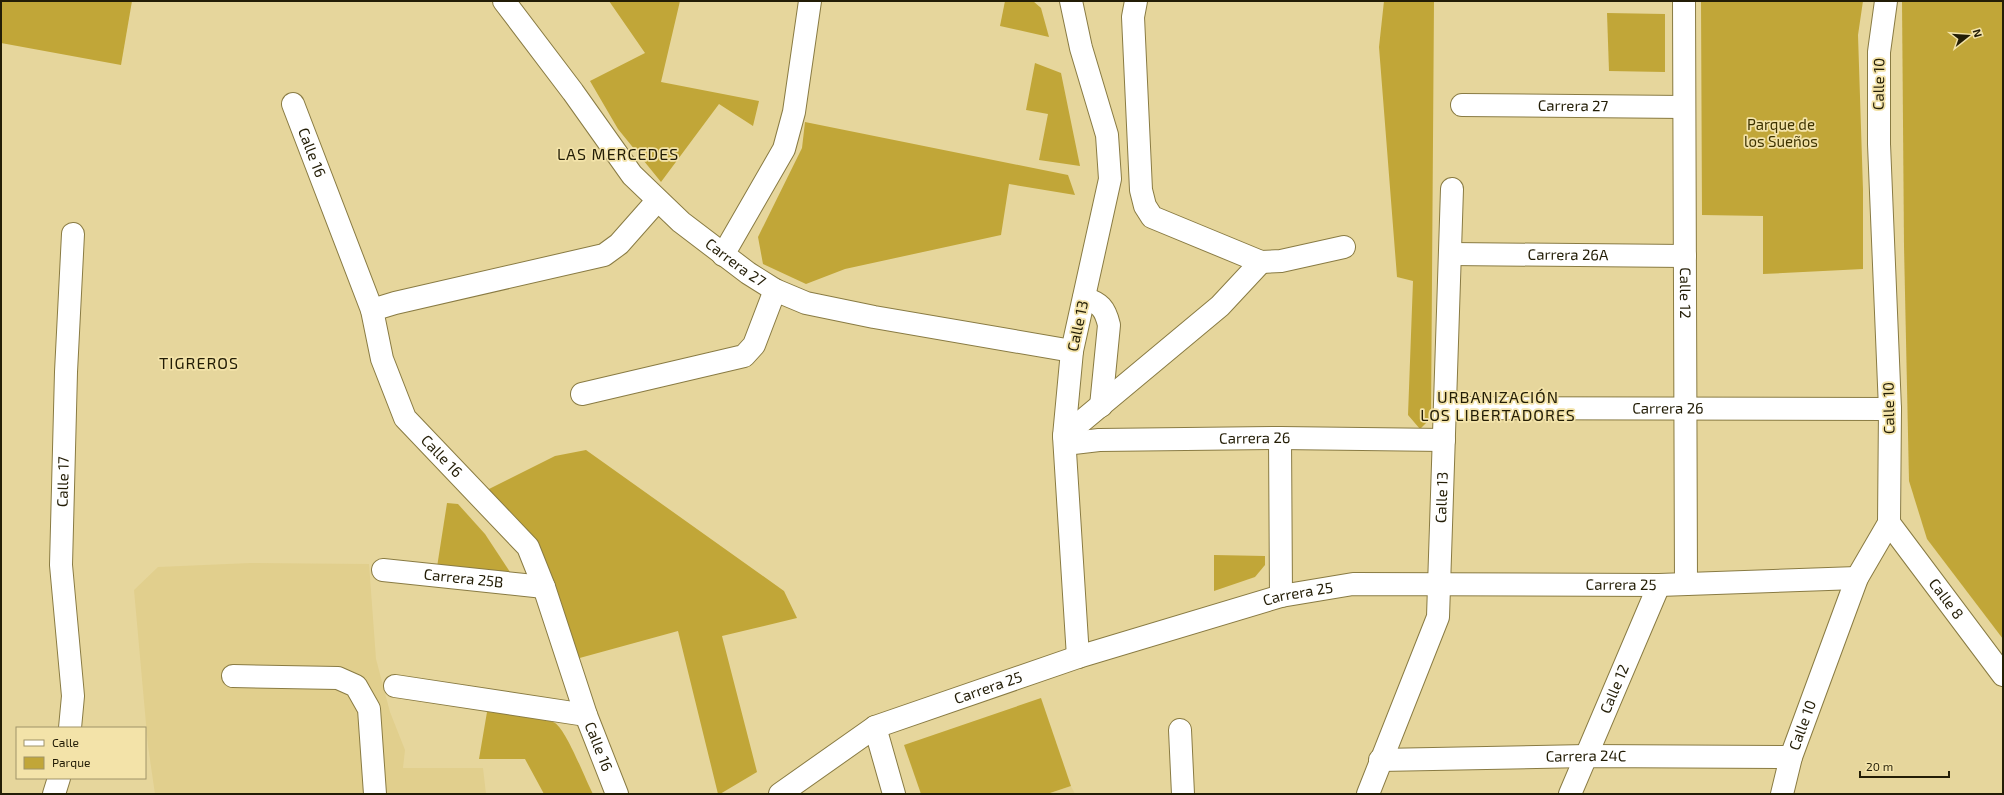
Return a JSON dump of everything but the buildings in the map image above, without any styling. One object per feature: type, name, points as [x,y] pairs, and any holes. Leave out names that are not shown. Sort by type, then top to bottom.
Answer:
[{"type":"street","name":"Carrera 27","points":[[504,1],[573,92],[623,164],[657,201],[723,255],[775,290],[806,303],[874,318],[1072,351]]},
{"type":"street","points":[[723,255],[784,149],[794,112],[810,1]]},
{"type":"street","name":"Calle 13","points":[[1071,1],[1082,48],[1107,135],[1110,179],[1072,351],[1064,440],[1078,657]]},
{"type":"street","points":[[1136,1],[1133,17],[1141,190],[1145,206],[1152,217],[1261,262],[1281,261],[1344,247]]},
{"type":"street","name":"Calle 12","points":[[1684,1],[1686,584]]},
{"type":"street","name":"Calle 10","points":[[1782,794],[1791,757],[1857,578],[1889,522],[1890,409],[1879,144],[1879,52],[1886,1]]},
{"type":"street","name":"Calle 16","points":[[293,104],[372,310],[382,359],[404,418],[528,547],[544,587],[586,715],[617,794]]},
{"type":"street","name":"Carrera 27","points":[[1462,105],[1684,107]]},
{"type":"street","name":"Calle 13","points":[[1368,794],[1380,760],[1438,617],[1452,189]]},
{"type":"street","points":[[372,310],[395,303],[604,254],[619,244],[657,201]]},
{"type":"street","name":"Calle 17","points":[[70,727],[73,696],[61,565],[66,372],[73,234]]},
{"type":"street","name":"Carrera 26A","points":[[1451,254],[1685,256]]},
{"type":"street","points":[[1064,440],[1101,406],[1220,306],[1261,262]]},
{"type":"street","points":[[582,394],[744,356],[754,345],[775,290]]},
{"type":"street","points":[[1084,298],[1097,303],[1108,317],[1109,325],[1101,406]]},
{"type":"street","name":"Carrera 26","points":[[1445,408],[1890,409]]},
{"type":"street","points":[[1280,438],[1281,596]]},
{"type":"street","name":"Carrera 26","points":[[1064,440],[1280,438],[1444,440]]},
{"type":"street","name":"Calle 8","points":[[1889,522],[2003,675]]},
{"type":"street","name":"Carrera 25B","points":[[383,570],[544,587]]},
{"type":"street","name":"Carrera 25","points":[[780,794],[875,727],[1078,657],[1281,596],[1353,584],[1660,585],[1857,578]]},
{"type":"street","name":"Calle 12","points":[[1570,794],[1660,585]]},
{"type":"street","points":[[234,676],[338,678],[356,686],[369,709],[375,794]]},
{"type":"street","points":[[395,686],[586,715]]},
{"type":"street","points":[[875,727],[894,794]]},
{"type":"street","points":[[1180,730],[1182,794]]},
{"type":"street","name":"Carrera 24C","points":[[1380,760],[1587,756],[1791,757]]},
{"type":"street","points":[[54,794],[59,779]]},
{"type":"shaded area","points":[[250,563],[369,564],[376,659],[390,712],[405,750],[403,768],[483,768],[486,794],[155,794],[148,746],[134,590],[158,567]]},
{"type":"shaded area","points":[[1071,786],[1075,794],[1047,794]]},
{"type":"green space","points":[[1,1],[132,1],[121,65],[1,43]]},
{"type":"green space","points":[[609,1],[680,1],[661,82],[759,101],[753,126],[719,104],[661,182],[618,129],[590,81],[645,53]]},
{"type":"green space","points":[[1005,1],[1033,1],[1041,8],[1049,37],[1000,26]]},
{"type":"green space","points":[[1384,1],[1434,1],[1431,418],[1420,429],[1408,415],[1413,281],[1397,277],[1379,47]]},
{"type":"green space","name":"Parque de los Sueños","points":[[1701,1],[1863,1],[1858,35],[1863,190],[1863,269],[1763,274],[1763,216],[1702,215]]},
{"type":"green space","points":[[1902,1],[2003,1],[2003,639],[1927,539],[1909,481],[1904,246]]},
{"type":"green space","points":[[1607,13],[1665,14],[1665,72],[1609,71]]},
{"type":"green space","points":[[1035,63],[1061,73],[1080,166],[1039,160],[1048,114],[1026,110]]},
{"type":"green space","points":[[805,122],[1068,175],[1075,195],[1009,184],[1001,235],[845,269],[806,284],[763,264],[758,237],[802,148]]},
{"type":"green space","points":[[586,450],[784,591],[797,618],[722,636],[757,772],[720,794],[718,794],[678,631],[576,659],[487,490],[555,456]]},
{"type":"green space","points":[[447,503],[458,504],[485,534],[512,575],[437,567]]},
{"type":"green space","points":[[1214,555],[1265,556],[1265,565],[1255,577],[1214,591]]},
{"type":"green space","points":[[1041,698],[1071,786],[1047,794],[921,794],[904,745]]},
{"type":"green space","points":[[487,712],[533,717],[555,723],[565,735],[593,794],[544,794],[525,759],[479,759]]},
{"type":"district","name":"LAS MERCEDES","points":[[618,154]]},
{"type":"district","name":"TIGREROS","points":[[199,363]]},
{"type":"district","name":"URBANIZACIÓN LOS LIBERTADORES","points":[[1498,406]]}]
